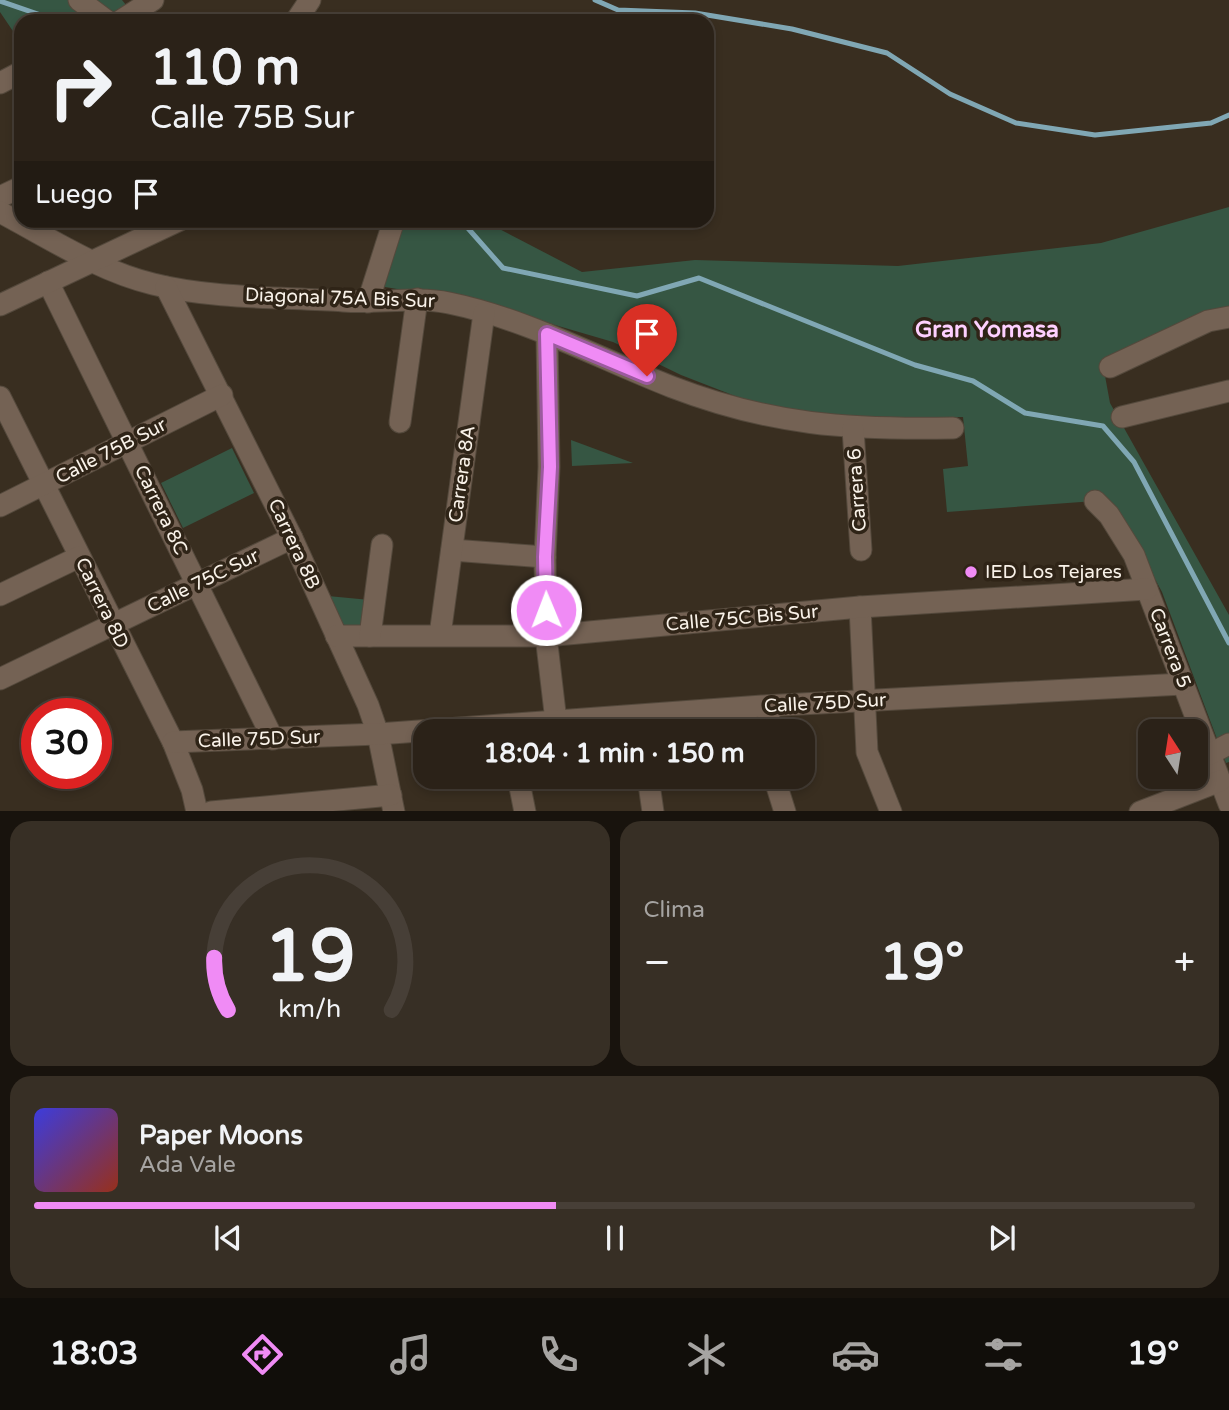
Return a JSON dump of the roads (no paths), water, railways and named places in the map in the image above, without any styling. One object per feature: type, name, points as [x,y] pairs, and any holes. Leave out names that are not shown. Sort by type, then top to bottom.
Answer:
[{"type":"street","points":[[79,0],[98,14]]},
{"type":"street","points":[[131,14],[153,0]]},
{"type":"street","name":"Diagonal 75A Bis Sur","points":[[30,228],[92,261],[166,287],[368,302],[417,299],[447,302],[547,334]]},
{"type":"street","points":[[0,305],[163,228]]},
{"type":"street","points":[[368,302],[391,228]]},
{"type":"street","name":"Carrera 8C","points":[[48,282],[273,739]]},
{"type":"street","name":"Carrera 8B","points":[[166,287],[292,538],[336,636],[379,734],[393,803]]},
{"type":"street","points":[[400,422],[417,299]]},
{"type":"street","name":"Carrera 8A","points":[[440,635],[484,313]]},
{"type":"street","points":[[1110,368],[1208,321],[1229,317]]},
{"type":"street","points":[[556,719],[546,636],[545,557],[550,467],[547,334],[672,387],[766,417],[853,429],[953,428]]},
{"type":"street","points":[[1122,417],[1229,391]]},
{"type":"street","name":"Calle 75B Sur","points":[[0,506],[222,395]]},
{"type":"street","name":"Carrera 8D","points":[[0,397],[173,742],[192,790],[197,811]]},
{"type":"street","name":"Carrera 6","points":[[853,429],[861,550]]},
{"type":"street","name":"Carrera 5","points":[[1095,500],[1124,538],[1147,589],[1183,684],[1219,749],[1220,781],[1229,804]]},
{"type":"street","name":"Calle 75C Sur","points":[[0,678],[292,538]]},
{"type":"street","points":[[370,636],[382,545]]},
{"type":"street","points":[[452,550],[545,557]]},
{"type":"street","points":[[0,595],[79,557]]},
{"type":"street","name":"Calle 75C Bis Sur","points":[[336,636],[546,636],[860,607],[1147,589]]},
{"type":"street","points":[[860,607],[867,752],[885,811]]},
{"type":"street","name":"Calle 75D Sur","points":[[670,719],[768,706],[1183,684]]},
{"type":"street","points":[[768,706],[769,719]]},
{"type":"street","name":"Calle 75D Sur","points":[[173,742],[413,732]]},
{"type":"street","points":[[1140,811],[1220,781]]},
{"type":"street","points":[[520,789],[524,811]]},
{"type":"street","points":[[650,789],[653,811]]},
{"type":"street","points":[[778,789],[785,811]]},
{"type":"street","points":[[211,811],[393,803]]},
{"type":"waterway","points":[[595,0],[618,10],[701,14]]},
{"type":"waterway","points":[[0,1],[38,14]]},
{"type":"waterway","points":[[714,16],[792,29],[887,53],[950,94],[1016,123],[1095,135],[1211,123],[1229,115]]},
{"type":"waterway","points":[[468,228],[503,268],[637,296],[699,278],[915,365],[973,381],[1025,413],[1103,426],[1134,462],[1229,643]]},
{"type":"place","name":"IED Los Tejares","points":[[971,572]]},
{"type":"district","name":"Gran Yomasa","points":[[987,330]]}]
